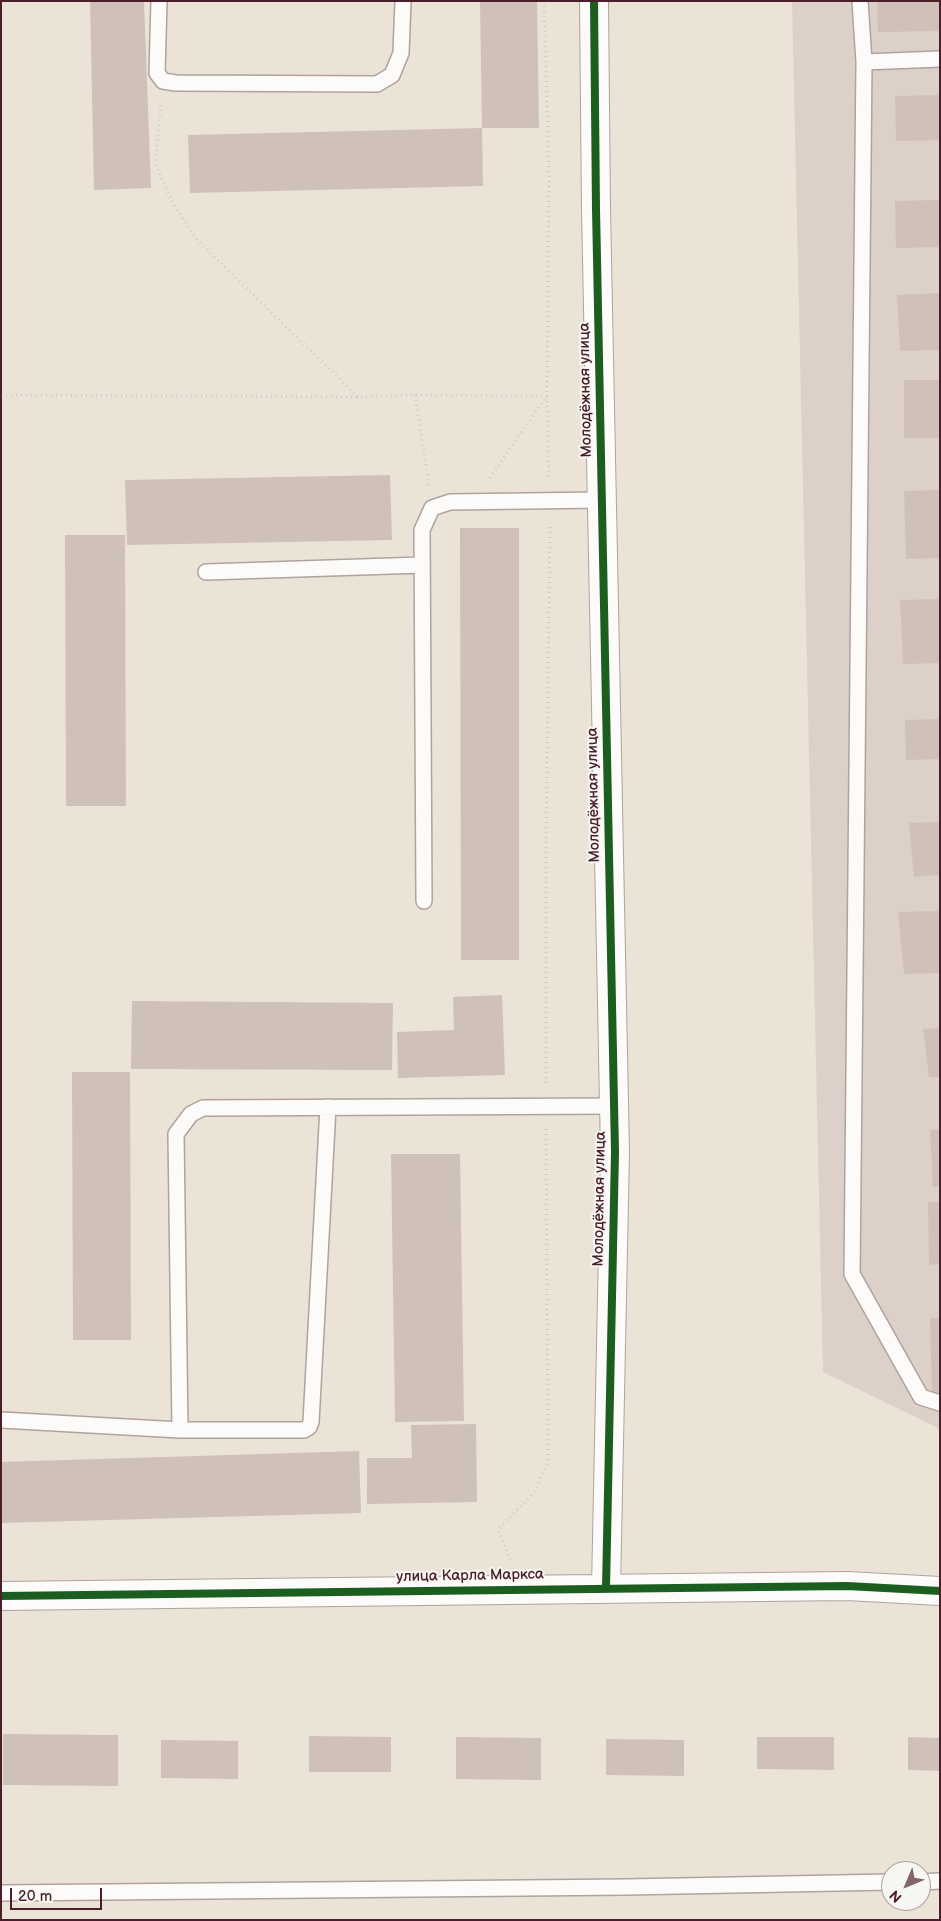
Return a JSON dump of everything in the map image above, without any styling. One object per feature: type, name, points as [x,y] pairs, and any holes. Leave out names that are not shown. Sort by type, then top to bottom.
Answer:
[{"type":"street","name":"Молодёжная улица","points":[[594,1],[596,209],[615,1162],[606,1588]]},
{"type":"street","name":"улица Карла Маркса","points":[[1,1596],[847,1586],[940,1591]]},
{"type":"lane","points":[[159,1],[157,73],[163,81],[176,83],[377,84],[392,76],[402,53],[403,1]]},
{"type":"lane","points":[[860,1],[864,62],[852,1274],[922,1397],[940,1403]]},
{"type":"lane","points":[[864,62],[940,59]]},
{"type":"lane","points":[[424,901],[422,530],[432,508],[450,502],[602,500]]},
{"type":"lane","points":[[206,572],[422,565]]},
{"type":"lane","points":[[180,1430],[176,1134],[191,1114],[203,1108],[614,1106]]},
{"type":"lane","points":[[1,1420],[180,1430],[304,1430],[309,1428],[312,1412],[328,1107]]},
{"type":"lane","points":[[1,1893],[627,1888],[881,1882]]},
{"type":"path","points":[[518,1590],[508,1551],[498,1529],[533,1494],[548,1462],[546,847],[550,501],[547,396],[549,170],[544,1]]},
{"type":"path","points":[[163,81],[155,163],[174,205],[196,240],[359,397]]},
{"type":"path","points":[[1,395],[547,396]]},
{"type":"path","points":[[415,395],[432,508]]},
{"type":"path","points":[[473,502],[547,396]]},
{"type":"shaded area","points":[[792,1],[940,1],[940,1429],[823,1372]]},
{"type":"building","points":[[90,1],[144,1],[151,188],[94,190]]},
{"type":"building","points":[[480,1],[537,1],[539,128],[482,128]]},
{"type":"building","points":[[877,1],[940,1],[940,31],[878,32]]},
{"type":"building","points":[[940,95],[940,140],[896,141],[895,96]]},
{"type":"building","points":[[482,128],[483,186],[190,193],[188,135]]},
{"type":"building","points":[[940,200],[940,247],[896,248],[895,201]]},
{"type":"building","points":[[940,293],[940,350],[900,351],[897,295]]},
{"type":"building","points":[[904,380],[940,380],[940,438],[904,438]]},
{"type":"building","points":[[390,475],[392,540],[127,545],[125,480]]},
{"type":"building","points":[[940,490],[940,558],[906,559],[904,491]]},
{"type":"building","points":[[460,528],[519,528],[519,960],[461,960]]},
{"type":"building","points":[[65,535],[125,535],[126,806],[66,806]]},
{"type":"building","points":[[940,599],[940,663],[903,664],[900,600]]},
{"type":"building","points":[[940,719],[940,759],[906,760],[905,720]]},
{"type":"building","points":[[940,822],[940,875],[914,877],[909,823]]},
{"type":"building","points":[[940,911],[940,973],[904,974],[898,912]]},
{"type":"building","points":[[502,995],[505,1075],[398,1078],[397,1032],[454,1030],[453,997]]},
{"type":"building","points":[[132,1001],[393,1003],[392,1070],[131,1069]]},
{"type":"building","points":[[940,1028],[940,1077],[929,1077],[923,1029]]},
{"type":"building","points":[[72,1072],[130,1072],[131,1340],[73,1340]]},
{"type":"building","points":[[940,1129],[940,1186],[933,1187],[930,1130]]},
{"type":"building","points":[[391,1154],[460,1154],[464,1421],[395,1422]]},
{"type":"building","points":[[928,1202],[940,1202],[940,1264],[929,1265]]},
{"type":"building","points":[[930,1318],[940,1318],[940,1393],[932,1393]]},
{"type":"building","points":[[476,1424],[477,1502],[367,1504],[367,1458],[412,1458],[411,1425]]},
{"type":"building","points":[[359,1451],[361,1513],[1,1523],[1,1462]]},
{"type":"building","points":[[3,1734],[118,1735],[118,1786],[3,1785]]},
{"type":"building","points":[[309,1736],[391,1737],[391,1772],[309,1772]]},
{"type":"building","points":[[456,1737],[541,1738],[541,1780],[456,1779]]},
{"type":"building","points":[[757,1737],[834,1737],[834,1770],[757,1769]]},
{"type":"building","points":[[908,1737],[940,1738],[940,1771],[908,1770]]},
{"type":"building","points":[[606,1739],[684,1740],[684,1776],[606,1775]]},
{"type":"building","points":[[161,1740],[238,1741],[238,1779],[161,1778]]},
{"type":"cycle path","points":[[594,1],[596,209],[615,1152],[606,1588]]},
{"type":"cycle path","points":[[1,1596],[847,1586],[940,1591]]}]
